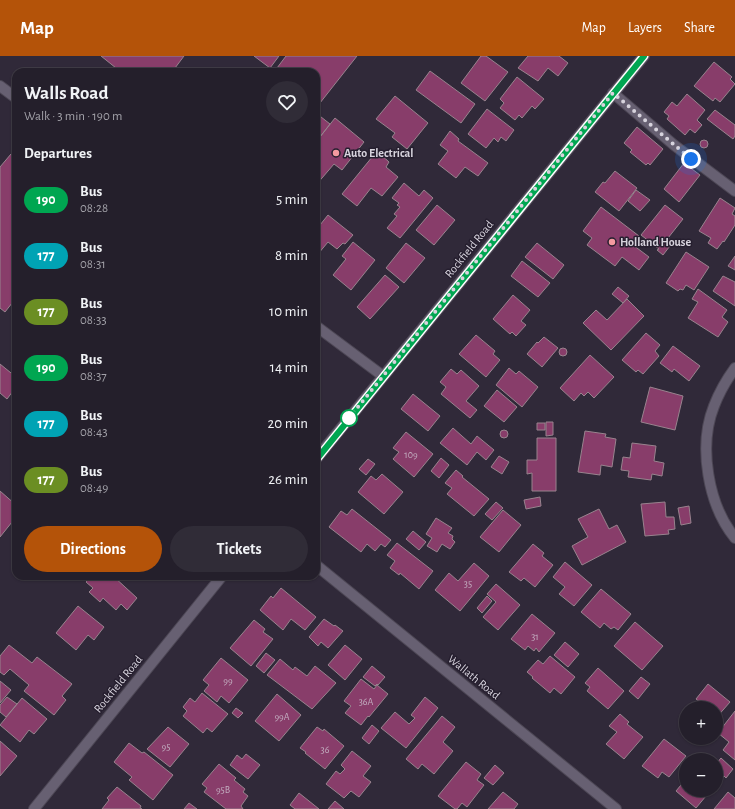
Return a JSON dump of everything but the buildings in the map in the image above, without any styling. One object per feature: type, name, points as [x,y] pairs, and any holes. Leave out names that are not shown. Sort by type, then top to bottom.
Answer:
[{"type":"main road","name":"Rockfield Road","points":[[320,455],[644,56]]},
{"type":"main road","points":[[0,86],[12,95]]},
{"type":"main road","points":[[613,93],[674,145],[735,191]]},
{"type":"main road","points":[[320,329],[383,376]]},
{"type":"main road","points":[[735,368],[714,406],[708,430],[707,454],[710,482],[718,510],[735,538]]},
{"type":"main road","name":"Wallath Road","points":[[320,568],[616,809]]},
{"type":"main road","name":"Rockfield Road","points":[[34,809],[219,580]]},
{"type":"bus line","name":"190","points":[[320,455],[392,364],[644,56]]},
{"type":"place","name":"Auto Electrical","points":[[336,153]]},
{"type":"place","name":"Holland House","points":[[612,242]]},
{"type":"route","points":[[349,418],[613,93],[691,159]]}]
